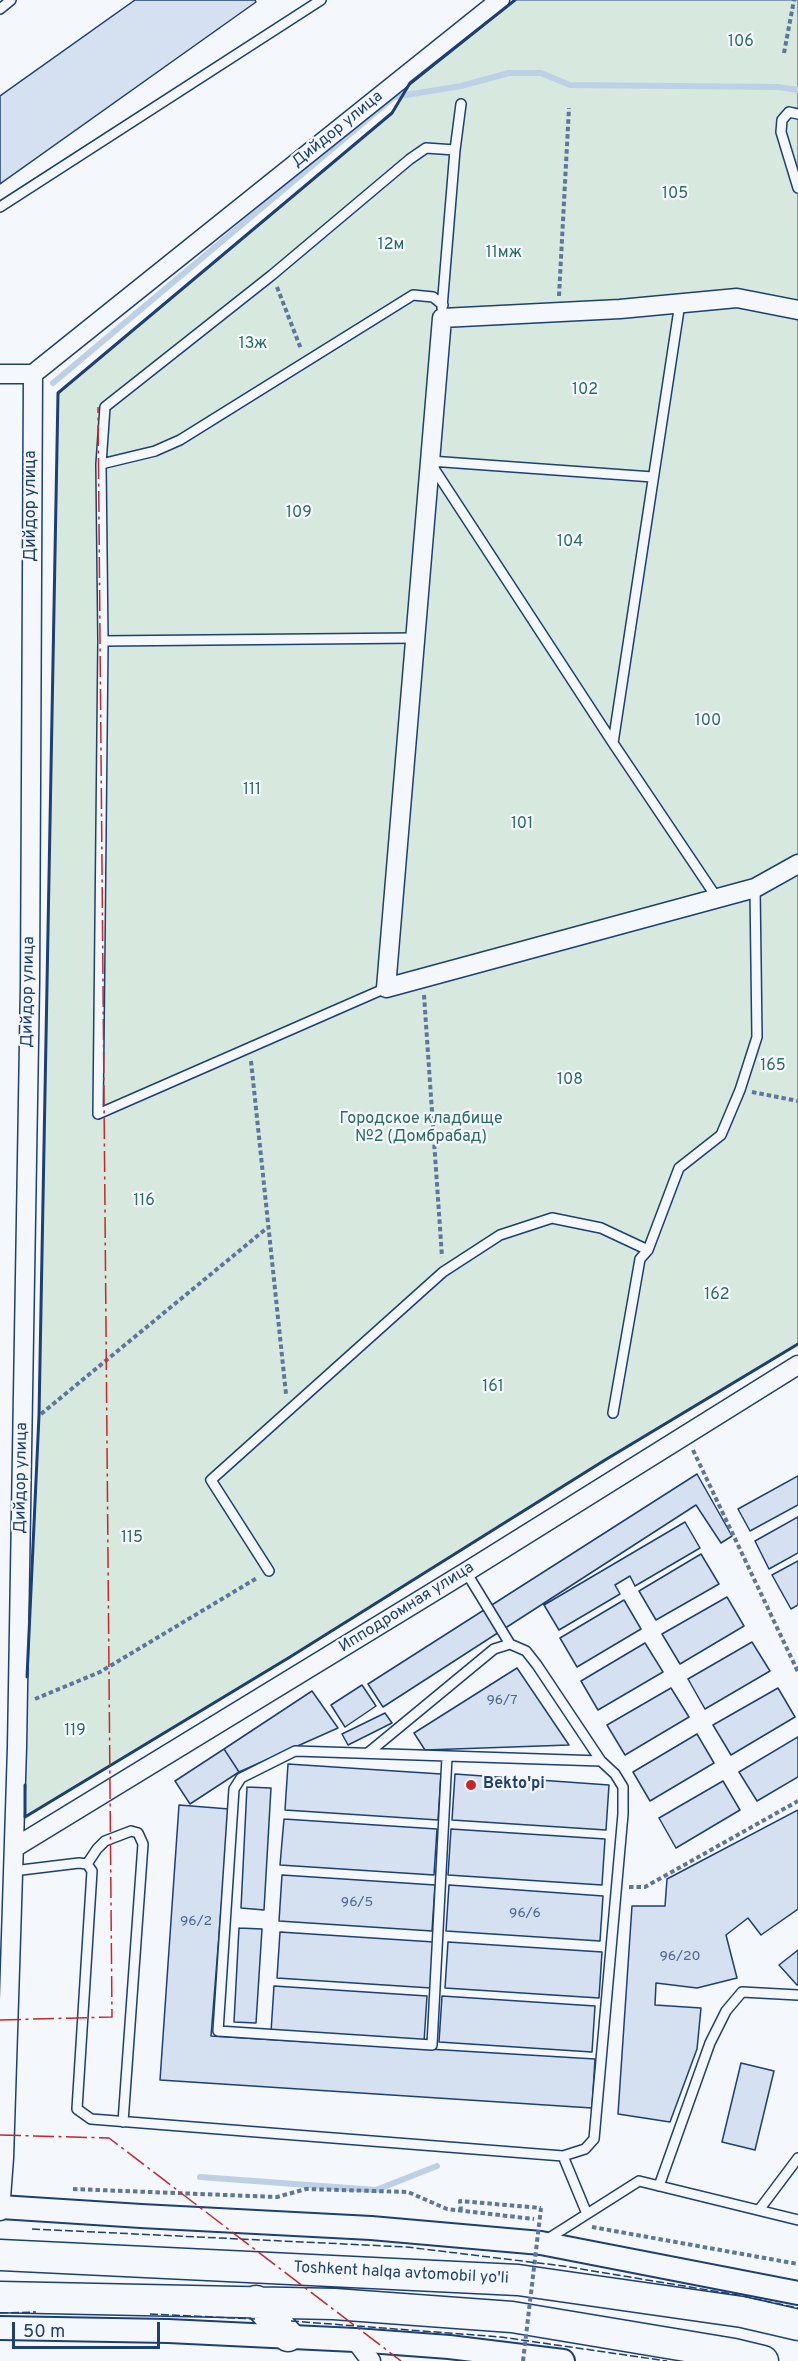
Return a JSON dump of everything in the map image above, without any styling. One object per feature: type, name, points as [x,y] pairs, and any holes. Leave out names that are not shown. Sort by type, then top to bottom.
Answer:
[{"type":"highway","name":"Toshkent halqa avtomobil yo'li","points":[[0,2255],[518,2280],[742,2312],[798,2325]]},
{"type":"highway","name":"Toshkent halqa avtomobil yo'li","points":[[0,2297],[334,2304],[512,2317],[734,2354],[763,2361]]},
{"type":"highway","points":[[256,2301],[288,2336]]},
{"type":"highway","points":[[734,2354],[742,2312]]},
{"type":"street","name":"Дийдор улица","points":[[0,2208],[14,1871],[9,1746],[30,982],[33,374],[500,0]]},
{"type":"street","points":[[798,310],[737,298],[559,312],[442,311],[386,988],[755,888],[798,864]]},
{"type":"street","points":[[0,374],[33,374]]},
{"type":"street","name":"Ипподромная улица","points":[[14,1848],[466,1572],[798,1365]]},
{"type":"street","points":[[0,2208],[371,2228],[541,2243],[798,2293]]},
{"type":"street","points":[[0,2328],[288,2336],[449,2347],[563,2361]]},
{"type":"street","points":[[355,2340],[371,2361]]},
{"type":"lane","points":[[0,9],[11,0]]},
{"type":"lane","points":[[0,207],[321,0]]},
{"type":"lane","points":[[442,311],[461,104]]},
{"type":"lane","points":[[798,114],[789,112],[782,120],[781,132],[798,188]]},
{"type":"lane","points":[[386,988],[98,1114],[103,641],[101,464],[105,407],[272,275],[426,148],[455,150]]},
{"type":"lane","points":[[101,464],[155,451],[180,440],[413,295],[433,297],[442,311]]},
{"type":"lane","points":[[613,743],[680,303]]},
{"type":"lane","points":[[430,461],[653,477]]},
{"type":"lane","points":[[430,461],[613,743],[717,898]]},
{"type":"lane","points":[[103,641],[415,638]]},
{"type":"lane","points":[[613,1413],[640,1259],[648,1250],[679,1168],[721,1135],[740,1090],[757,1037],[755,888]]},
{"type":"lane","points":[[269,1571],[211,1480],[287,1409],[443,1272],[500,1235],[552,1218],[601,1228],[648,1250]]},
{"type":"lane","points":[[87,1864],[92,1871],[77,2109],[91,2119],[563,2156],[585,2149],[594,2139],[623,1814],[623,1787],[615,1774],[601,1761],[526,1651],[510,1644],[466,1572]]},
{"type":"lane","points":[[368,1753],[494,1649],[510,1644]]},
{"type":"lane","points":[[447,1757],[432,2045],[218,2031],[234,1789],[241,1778],[295,1751],[601,1761]]},
{"type":"lane","points":[[87,1864],[105,1841],[131,1832],[138,1833],[143,1844],[123,2122]]},
{"type":"lane","points":[[14,1871],[87,1864]]},
{"type":"lane","points":[[659,2186],[710,2043],[726,2012],[742,1992],[798,1995]]},
{"type":"lane","points":[[563,2156],[587,2214]]},
{"type":"lane","points":[[759,2210],[798,2158]]},
{"type":"lane","points":[[541,2243],[639,2181],[798,2220]]},
{"type":"path","points":[[784,53],[794,0]]},
{"type":"path","points":[[559,312],[569,108]]},
{"type":"path","points":[[272,275],[306,362]]},
{"type":"path","points":[[423,978],[443,1272]]},
{"type":"path","points":[[249,1047],[287,1409]]},
{"type":"path","points":[[740,1090],[798,1101]]},
{"type":"path","points":[[39,1415],[267,1228]]},
{"type":"path","points":[[686,1436],[798,1672]]},
{"type":"path","points":[[26,1703],[100,1672],[269,1571]]},
{"type":"path","points":[[616,1887],[645,1887],[798,1801]]},
{"type":"path","points":[[461,2211],[460,2200],[541,2208],[523,2361]]},
{"type":"green space","name":"Городское кладбище №2 (Домбрабад)","points":[[515,0],[798,0],[798,1344],[605,1460],[290,1657],[25,1817],[26,1703],[39,1415],[58,393],[392,113],[410,83]]},
{"type":"building","points":[[135,0],[255,0],[256,2],[0,184],[0,96]]},
{"type":"building","points":[[697,1474],[732,1536],[721,1543],[696,1505],[383,1707],[368,1684]]},
{"type":"building","points":[[798,1476],[798,1505],[750,1531],[738,1509]]},
{"type":"building","points":[[798,1517],[798,1553],[769,1569],[755,1541]]},
{"type":"building","points":[[685,1522],[700,1548],[635,1586],[630,1576],[615,1585],[620,1594],[559,1630],[544,1605]]},
{"type":"building","points":[[701,1554],[719,1584],[656,1620],[639,1591]]},
{"type":"building","points":[[798,1561],[798,1605],[791,1609],[772,1575]]},
{"type":"building","points":[[727,1597],[744,1626],[680,1664],[662,1634]]},
{"type":"building","points":[[624,1600],[641,1629],[577,1667],[560,1638]]},
{"type":"building","points":[[752,1642],[770,1671],[705,1709],[688,1679]]},
{"type":"building","points":[[645,1643],[663,1672],[598,1710],[581,1681]]},
{"type":"building","points":[[517,1668],[569,1745],[425,1750],[414,1733]]},
{"type":"building","points":[[362,1685],[376,1706],[345,1727],[331,1705]]},
{"type":"building","points":[[671,1688],[689,1717],[625,1755],[607,1725]]},
{"type":"building","points":[[778,1688],[795,1717],[731,1755],[713,1725]]},
{"type":"building","points":[[312,1691],[338,1728],[239,1772],[224,1749]]},
{"type":"building","points":[[385,1713],[392,1723],[348,1745],[342,1734]]},
{"type":"building","points":[[697,1734],[714,1763],[650,1801],[633,1772]]},
{"type":"building","points":[[798,1737],[798,1777],[757,1801],[739,1772]]},
{"type":"building","points":[[224,1749],[239,1772],[190,1804],[175,1781]]},
{"type":"building","points":[[288,1764],[441,1774],[438,1820],[285,1810]]},
{"type":"building","points":[[455,1774],[609,1785],[606,1830],[452,1820]]},
{"type":"building","points":[[723,1781],[740,1810],[676,1848],[659,1818]]},
{"type":"building","points":[[247,1787],[271,1788],[264,1910],[241,1908]]},
{"type":"building","points":[[179,1805],[229,1809],[211,2036],[595,2059],[592,2108],[160,2080]]},
{"type":"building","points":[[798,1810],[798,1909],[761,1935],[748,1918],[726,1935],[737,1978],[697,1988],[656,1983],[655,2005],[701,2008],[697,2049],[670,2122],[618,2114],[632,1906],[665,1906],[667,1879]]},
{"type":"building","points":[[284,1819],[437,1829],[434,1875],[280,1865]]},
{"type":"building","points":[[451,1829],[605,1839],[602,1885],[448,1875]]},
{"type":"building","points":[[282,1875],[435,1885],[432,1931],[279,1921]]},
{"type":"building","points":[[449,1885],[603,1896],[600,1941],[446,1931]]},
{"type":"building","points":[[239,1928],[262,1929],[256,2023],[234,2022]]},
{"type":"building","points":[[280,1932],[434,1942],[431,1988],[277,1978]]},
{"type":"building","points":[[448,1942],[602,1952],[599,1998],[445,1988]]},
{"type":"building","points":[[798,1950],[798,1985],[797,1985],[779,1965]]},
{"type":"building","points":[[274,1986],[427,1996],[424,2042],[271,2032]]},
{"type":"building","points":[[442,1996],[595,2006],[592,2052],[439,2042]]},
{"type":"building","points":[[741,2063],[774,2071],[755,2150],[722,2142]]},
{"type":"waterway","points":[[53,383],[394,97],[461,86],[509,73],[541,73],[570,85],[778,87],[798,90]]},
{"type":"waterway","points":[[200,2177],[376,2190],[437,2166]]},
{"type":"fence","points":[[32,2229],[407,2247],[563,2266],[738,2295],[798,2308]]},
{"type":"fence","points":[[0,2313],[36,2312]]},
{"type":"fence","points":[[150,2314],[255,2319]]},
{"type":"fence","points":[[291,2321],[501,2337],[667,2361]]},
{"type":"wall","points":[[27,1677],[39,1415],[58,393],[392,113],[410,83],[515,0]]},
{"type":"wall","points":[[25,1785],[25,1817],[290,1657],[605,1460],[798,1344]]},
{"type":"power","points":[[0,2020],[112,2017],[98,407]]},
{"type":"power","points":[[0,2135],[109,2138],[401,2361]]},
{"type":"place","name":"Bekto'pi","points":[[471,1785]]},
{"type":"park label","name":"106","points":[[741,43]]},
{"type":"park label","name":"105","points":[[675,195]]},
{"type":"park label","name":"12м","points":[[391,246]]},
{"type":"park label","name":"11мж","points":[[504,254]]},
{"type":"park label","name":"13ж","points":[[253,345]]},
{"type":"park label","name":"102","points":[[585,391]]},
{"type":"park label","name":"109","points":[[299,514]]},
{"type":"park label","name":"104","points":[[570,543]]},
{"type":"park label","name":"100","points":[[708,722]]},
{"type":"park label","name":"111","points":[[252,791]]},
{"type":"park label","name":"101","points":[[522,825]]},
{"type":"park label","name":"165","points":[[773,1067]]},
{"type":"park label","name":"108","points":[[570,1081]]},
{"type":"park label","name":"116","points":[[144,1202]]},
{"type":"park label","name":"162","points":[[717,1296]]},
{"type":"park label","name":"161","points":[[493,1388]]},
{"type":"park label","name":"115","points":[[132,1539]]},
{"type":"park label","name":"119","points":[[75,1732]]}]
